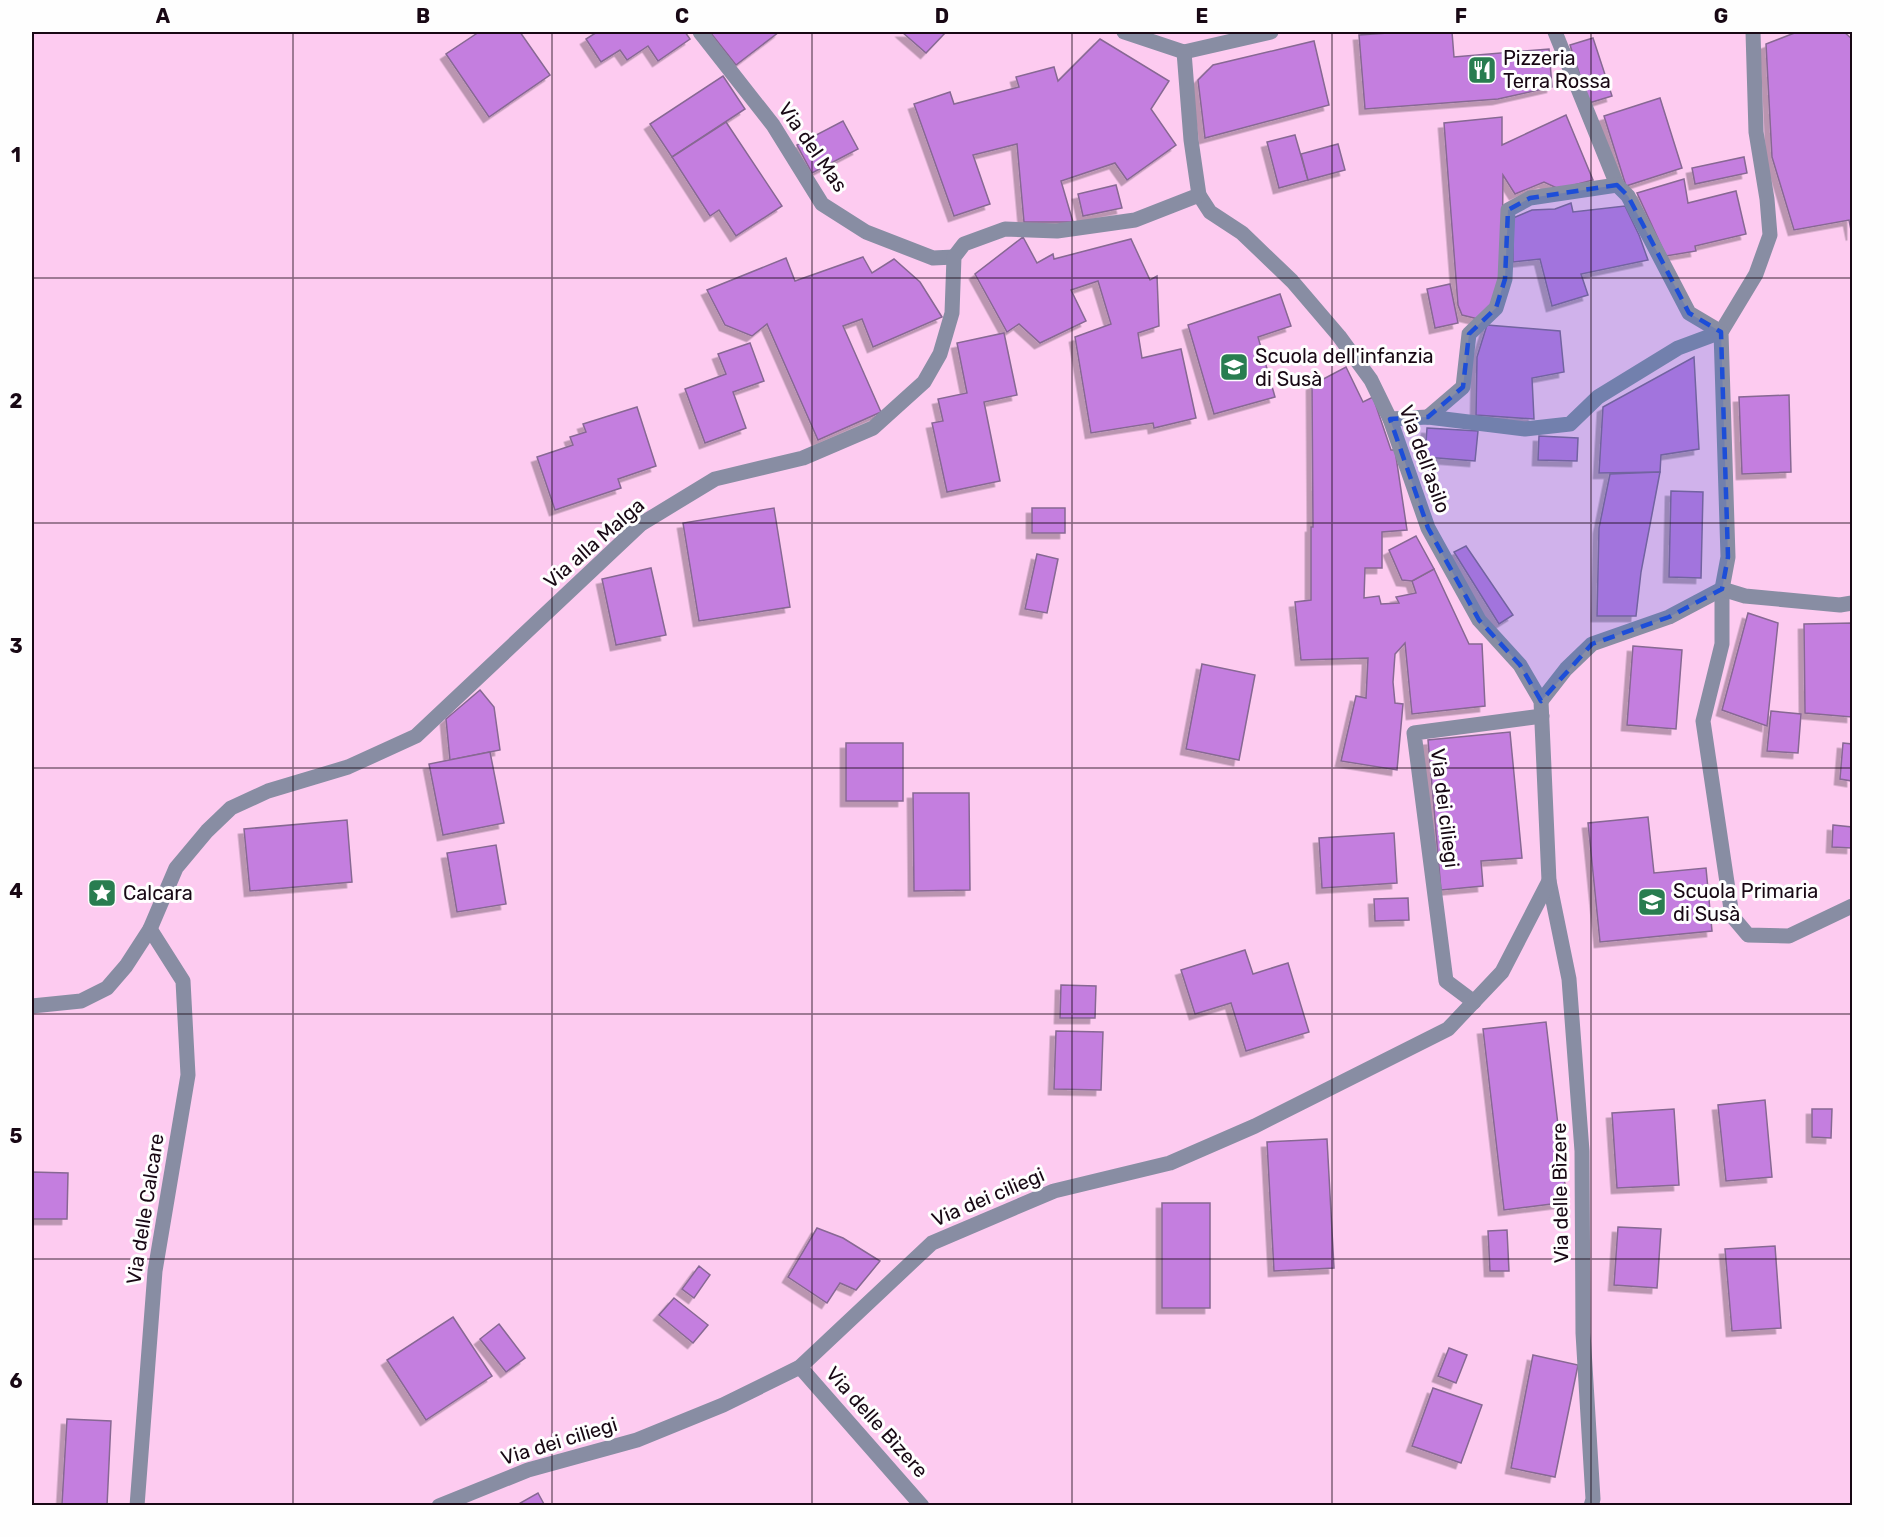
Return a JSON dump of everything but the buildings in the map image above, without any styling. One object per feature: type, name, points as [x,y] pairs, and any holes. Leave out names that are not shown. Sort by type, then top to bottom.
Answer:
[{"type":"street","name":"Via del Mas","points":[[700,32],[773,125],[822,204],[866,232],[933,258],[954,257]]},
{"type":"street","points":[[1124,32],[1184,52],[1271,32]]},
{"type":"street","points":[[1555,32],[1617,185],[1628,196],[1689,313],[1721,332]]},
{"type":"street","points":[[1753,32],[1756,132],[1767,199],[1770,235],[1756,274],[1721,332],[1728,557],[1722,589],[1722,644],[1703,721],[1732,916],[1748,935],[1789,936],[1852,906]]},
{"type":"street","points":[[954,257],[964,244],[1005,229],[1057,231],[1135,220],[1199,195],[1191,140],[1184,52]]},
{"type":"street","points":[[1428,417],[1463,387],[1469,334],[1496,308],[1505,279],[1508,210],[1530,198],[1617,185]]},
{"type":"street","name":"Via dell'asilo","points":[[1199,195],[1210,212],[1242,233],[1292,281],[1339,336],[1371,380],[1390,419],[1428,528],[1479,620],[1520,665],[1542,709]]},
{"type":"street","name":"Via alla Malga","points":[[32,1006],[81,1001],[107,988],[126,966],[150,928],[177,868],[207,831],[231,808],[268,791],[348,767],[416,736],[641,524],[715,479],[803,458],[873,428],[924,382],[940,354],[952,313],[954,257]]},
{"type":"street","points":[[1390,419],[1428,417],[1525,429],[1570,424],[1598,397],[1618,384],[1678,348],[1721,332]]},
{"type":"street","points":[[1542,709],[1566,669],[1592,644],[1669,617],[1722,589],[1746,596],[1840,605],[1852,603]]},
{"type":"street","name":"Via dei ciliegi","points":[[440,1506],[528,1470],[637,1440],[723,1405],[800,1367],[932,1243],[1054,1191],[1170,1163],[1255,1126],[1448,1029],[1474,1002],[1502,972],[1549,881],[1542,709],[1414,734],[1446,981],[1474,1002]]},
{"type":"street","name":"Via delle Bìzere","points":[[1549,881],[1569,979],[1582,1151],[1583,1333],[1593,1499],[1591,1506]]},
{"type":"street","name":"Via delle Calcare","points":[[137,1506],[155,1270],[188,1075],[183,981],[150,928]]},
{"type":"street","name":"Via delle Bìzere","points":[[800,1367],[922,1506]]},
{"type":"highlighted area","points":[[1617,185],[1628,196],[1689,313],[1721,332],[1728,557],[1722,589],[1669,617],[1592,644],[1541,701],[1520,665],[1479,620],[1428,528],[1390,419],[1428,417],[1463,387],[1469,334],[1496,308],[1505,279],[1508,210],[1530,198]]},
{"type":"place","name":"Pizzeria Terra Rossa","points":[[1482,70]]},
{"type":"place","name":"Scuola dell'infanzia di Susà","points":[[1234,367]]},
{"type":"place","name":"Calcara","points":[[102,893]]},
{"type":"place","name":"Scuola Primaria di Susà","points":[[1652,902]]}]
